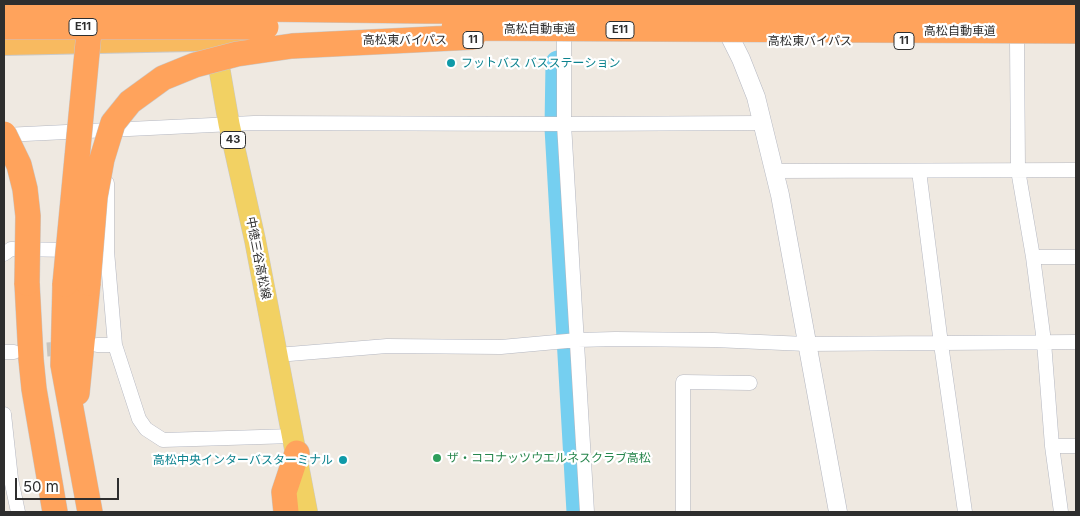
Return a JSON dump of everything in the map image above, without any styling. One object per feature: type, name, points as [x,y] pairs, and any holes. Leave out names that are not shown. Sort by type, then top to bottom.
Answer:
[{"type":"highway","name":"高松自動車道","points":[[4,6],[76,4],[426,11],[1076,11]]},
{"type":"highway","points":[[76,4],[69,283],[63,365],[90,512]]},
{"type":"highway","name":"高松自動車道","points":[[4,27],[1076,30]]},
{"type":"highway","points":[[40,422],[69,283],[95,197],[102,159],[113,123],[130,102],[163,78],[212,60],[237,54],[292,46],[628,30]]},
{"type":"highway","name":"高松東バイパス","points":[[4,44],[214,39],[1076,40]]},
{"type":"highway","points":[[4,134],[19,165],[26,189],[28,216],[27,282],[31,359],[44,455],[55,512]]},
{"type":"highway","points":[[286,512],[284,492],[295,445]]},
{"type":"main road","name":"中徳三谷高松線","points":[[207,4],[229,124],[255,240],[307,512]]},
{"type":"street","points":[[713,4],[733,41],[756,97],[763,123],[797,283],[806,344],[838,512]]},
{"type":"street","points":[[564,40],[560,124],[572,341],[588,512]]},
{"type":"street","points":[[1017,40],[1018,170],[1033,257],[1044,342],[1052,446],[1061,512]]},
{"type":"street","points":[[4,134],[254,122],[763,123]]},
{"type":"street","points":[[107,129],[107,251],[115,345],[139,419],[146,429],[163,440],[295,445]]},
{"type":"street","points":[[773,171],[1076,170]]},
{"type":"street","points":[[919,172],[965,512]]},
{"type":"street","points":[[4,254],[12,249],[107,251]]},
{"type":"street","points":[[1033,257],[1076,256]]},
{"type":"street","points":[[277,355],[387,346],[502,347],[572,341],[714,340],[806,344],[1076,342]]},
{"type":"street","points":[[97,345],[115,345]]},
{"type":"street","points":[[682,512],[683,382],[750,383]]},
{"type":"street","points":[[4,414],[11,479],[18,512]]},
{"type":"street","points":[[1052,446],[1076,446]]},
{"type":"waterway","points":[[558,63],[557,128],[579,512]]},
{"type":"tunnel","points":[[26,351],[69,348]]},
{"type":"place","name":"フットバス バスステーション","points":[[451,63]]},
{"type":"place","name":"ザ・ココナッツウエルネスクラブ高松","points":[[437,458]]},
{"type":"place","name":"高松中央インターバスターミナル","points":[[343,460]]}]
